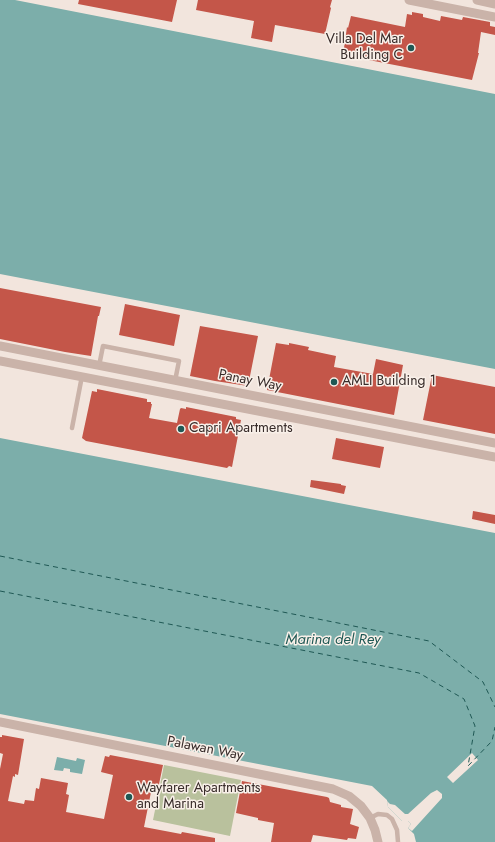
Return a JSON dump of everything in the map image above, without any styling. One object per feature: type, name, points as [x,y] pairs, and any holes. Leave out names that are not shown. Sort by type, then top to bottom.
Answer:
[{"type":"street","points":[[409,0],[495,17]]},
{"type":"street","points":[[476,0],[495,4]]},
{"type":"street","name":"Panay Way","points":[[0,346],[495,443]]},
{"type":"street","name":"Panay Way","points":[[0,361],[495,456]]},
{"type":"street","name":"Palawan Way","points":[[0,722],[333,788],[349,796],[361,806],[370,818],[378,842]]},
{"type":"lane","points":[[99,366],[103,346],[179,361],[175,381]]},
{"type":"lane","points":[[72,428],[82,376]]},
{"type":"lane","points":[[370,818],[378,814],[387,815],[392,819],[397,830],[398,842]]},
{"type":"green space","points":[[164,765],[241,780],[230,836],[153,820]]},
{"type":"water","points":[[0,0],[15,0],[495,94],[495,369],[0,274]]},
{"type":"water","name":"Marina del Rey","points":[[0,438],[495,533],[495,842],[416,842],[414,834],[408,828],[411,824],[408,821],[402,821],[388,807],[387,800],[372,786],[0,714]]},
{"type":"water","points":[[57,757],[76,761],[77,758],[85,760],[82,774],[70,772],[70,769],[64,768],[63,771],[54,770]]},
{"type":"pier","points":[[472,753],[478,760],[453,783],[447,777]]},
{"type":"pier","points":[[437,790],[442,794],[442,798],[412,831],[408,828],[411,824],[408,821],[402,821],[388,807],[387,801],[390,804],[395,805],[405,814],[408,814],[431,793]]},
{"type":"building","points":[[79,0],[177,0],[172,22],[78,4]]},
{"type":"building","points":[[198,0],[332,0],[325,34],[275,25],[272,42],[251,38],[254,21],[196,10]]},
{"type":"building","name":"Villa Del Mar Building C","points":[[412,12],[423,14],[423,17],[440,21],[441,16],[462,20],[463,17],[490,22],[490,26],[495,27],[495,35],[481,32],[479,53],[472,80],[343,55],[347,27],[348,28],[351,16],[405,27],[407,14],[412,15]]},
{"type":"building","points":[[0,288],[101,307],[91,356],[0,339]]},
{"type":"building","points":[[125,304],[180,315],[174,346],[119,335]]},
{"type":"building","points":[[200,326],[258,336],[248,386],[190,376]]},
{"type":"building","name":"AMLI Building 1","points":[[276,343],[289,345],[289,343],[309,347],[308,350],[336,356],[334,367],[373,374],[376,359],[403,365],[394,415],[267,390]]},
{"type":"building","points":[[432,375],[495,387],[495,434],[423,420]]},
{"type":"building","name":"Capri Apartments","points":[[97,389],[147,399],[147,402],[151,402],[152,404],[149,418],[177,423],[180,409],[186,409],[186,407],[236,417],[236,419],[241,420],[232,467],[229,466],[227,468],[86,441],[82,438],[92,391],[97,392]]},
{"type":"building","points":[[336,438],[384,447],[380,468],[332,459]]},
{"type":"building","points":[[311,480],[346,486],[344,494],[310,487]]},
{"type":"building","points":[[473,511],[495,515],[495,524],[472,519]]},
{"type":"building","name":"Wayfarer Apartments and Marina","points":[[2,735],[24,739],[18,775],[15,774],[15,777],[13,776],[8,801],[24,804],[25,800],[34,801],[36,788],[39,789],[41,778],[68,783],[66,794],[69,795],[66,812],[104,819],[113,775],[101,772],[105,756],[109,757],[110,755],[163,765],[158,789],[152,787],[144,827],[181,834],[182,832],[215,838],[215,842],[0,842],[0,769],[3,754],[0,753],[0,737],[2,737]]},
{"type":"building","name":"Wayfarer Apartments and Marina","points":[[242,781],[327,797],[329,798],[330,802],[341,805],[341,807],[353,809],[350,824],[359,827],[356,839],[348,838],[347,840],[313,835],[311,842],[271,842],[274,823],[236,813]]},
{"type":"ferry route","points":[[0,556],[429,641],[483,682],[495,707]]},
{"type":"ferry route","points":[[0,591],[419,673],[464,699],[475,726],[468,766],[492,741],[495,727]]},
{"type":"place","name":"Villa Del Mar Building C","points":[[411,48]]},
{"type":"place","name":"AMLI Building 1","points":[[334,382]]},
{"type":"place","name":"Capri Apartments","points":[[181,429]]},
{"type":"place","name":"Wayfarer Apartments and Marina","points":[[129,797]]}]
